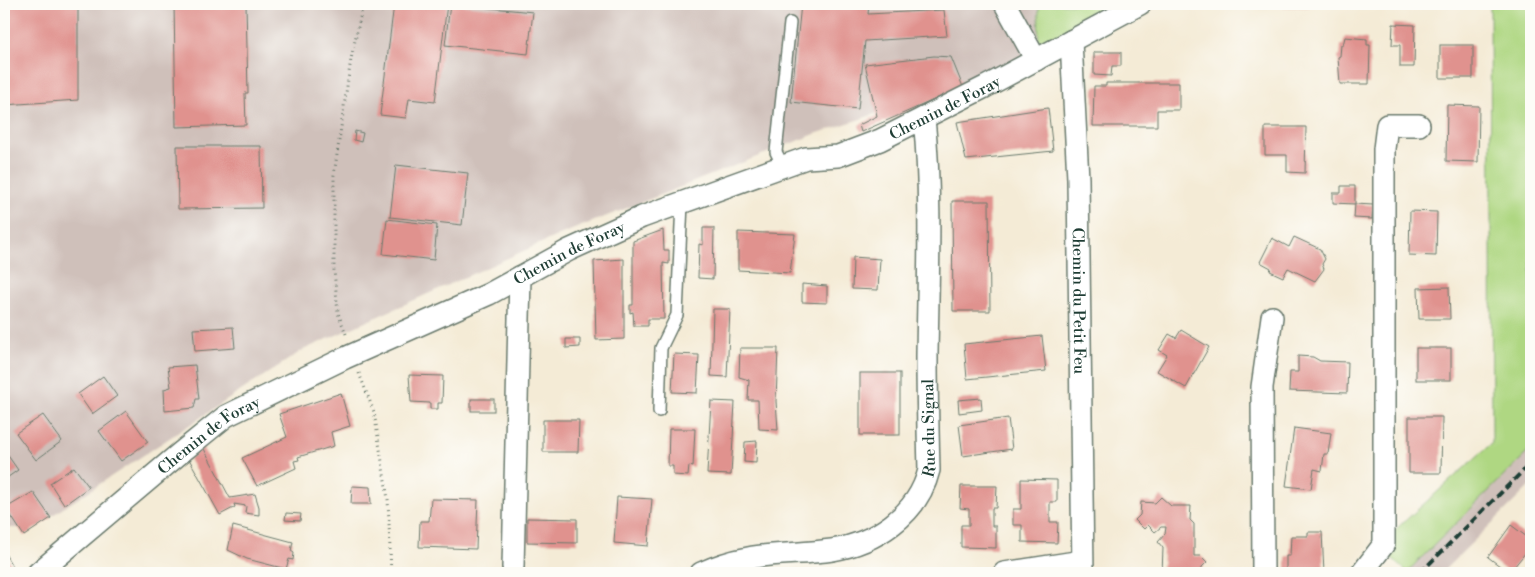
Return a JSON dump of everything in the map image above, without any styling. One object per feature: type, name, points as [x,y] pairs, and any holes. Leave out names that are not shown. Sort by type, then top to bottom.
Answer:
[{"type":"street","points":[[1005,4],[1036,60]]},
{"type":"street","name":"Chemin de Foray","points":[[38,573],[226,416],[352,355],[489,294],[569,250],[642,217],[806,158],[838,156],[854,151],[924,118],[1140,4]]},
{"type":"street","name":"Chemin du Petit Feu","points":[[1004,573],[1082,567],[1078,179],[1071,41]]},
{"type":"street","name":"Rue du Signal","points":[[701,573],[714,567],[748,558],[833,550],[861,542],[886,530],[900,518],[925,487],[929,470],[927,358],[929,165],[924,118]]},
{"type":"street","points":[[1362,573],[1384,544],[1384,149],[1387,125],[1419,125]]},
{"type":"street","points":[[513,566],[520,277]]},
{"type":"street","points":[[1264,573],[1262,387],[1272,317]]},
{"type":"lane","points":[[783,166],[776,152],[790,23]]},
{"type":"lane","points":[[659,411],[661,348],[678,315],[682,203]]},
{"type":"path","points":[[363,4],[351,59],[334,175],[335,279],[338,314],[374,412],[388,500],[391,573]]},
{"type":"shaded area","points":[[4,4],[1039,4],[1038,60],[815,134],[559,235],[303,350],[33,528],[4,528]]},
{"type":"shaded area","points":[[1531,449],[1531,485],[1441,573],[1406,573]]},
{"type":"green space","points":[[1039,4],[1146,4],[1038,60]]},
{"type":"green space","points":[[1490,4],[1531,4],[1531,449],[1407,572],[1378,545],[1492,443]]},
{"type":"building","points":[[4,4],[78,4],[78,100],[4,105]]},
{"type":"building","points":[[174,4],[246,4],[248,93],[245,93],[246,125],[176,127]]},
{"type":"building","points":[[394,4],[447,4],[435,102],[409,99],[406,118],[380,115]]},
{"type":"building","points":[[450,4],[533,12],[528,54],[445,45]]},
{"type":"building","points":[[801,4],[869,4],[868,14],[944,10],[947,36],[865,41],[858,109],[791,102]]},
{"type":"building","points":[[1276,4],[1308,4],[1309,7],[1276,7]]},
{"type":"building","points":[[1393,24],[1415,25],[1414,67],[1400,67],[1400,45],[1392,45]]},
{"type":"building","points":[[1345,37],[1367,39],[1367,45],[1370,45],[1369,84],[1340,84],[1338,57],[1340,56],[1341,45],[1343,45]]},
{"type":"building","points":[[1440,45],[1473,45],[1473,78],[1440,78]]},
{"type":"building","points":[[1094,52],[1121,52],[1121,66],[1112,66],[1111,76],[1094,75]]},
{"type":"building","points":[[934,56],[951,57],[963,87],[861,132],[859,125],[877,116],[865,64]]},
{"type":"building","points":[[1106,83],[1179,83],[1179,110],[1157,110],[1157,126],[1093,126],[1094,86],[1106,86]]},
{"type":"building","points":[[1447,105],[1479,106],[1478,162],[1446,161]]},
{"type":"building","points":[[1048,108],[1053,151],[966,160],[957,122]]},
{"type":"building","points":[[1265,127],[1306,127],[1305,173],[1287,172],[1287,155],[1265,155]]},
{"type":"building","points":[[355,131],[363,133],[361,142],[354,140]]},
{"type":"building","points":[[177,146],[261,146],[262,208],[178,209]]},
{"type":"building","points":[[396,165],[468,173],[462,225],[390,217]]},
{"type":"building","points":[[1341,186],[1355,186],[1355,204],[1333,203],[1333,193],[1341,193]]},
{"type":"building","points":[[952,201],[989,201],[990,311],[953,311]]},
{"type":"building","points":[[1355,204],[1373,205],[1372,219],[1354,218]]},
{"type":"building","points":[[1410,211],[1437,212],[1436,256],[1409,255]]},
{"type":"building","points":[[387,219],[437,225],[434,260],[383,254]]},
{"type":"building","points":[[703,228],[714,228],[713,279],[698,278],[699,244],[703,245]]},
{"type":"building","points":[[663,230],[664,250],[669,250],[669,264],[663,263],[664,319],[648,319],[648,326],[634,326],[633,312],[630,313],[630,305],[633,305],[633,241]]},
{"type":"building","points":[[738,232],[795,234],[790,273],[738,270]]},
{"type":"building","points":[[1294,237],[1320,249],[1325,259],[1322,264],[1324,269],[1315,281],[1288,268],[1283,277],[1270,271],[1271,268],[1260,262],[1272,238],[1289,247]]},
{"type":"building","points":[[853,257],[880,259],[878,290],[852,289]]},
{"type":"building","points":[[624,259],[624,339],[596,340],[594,261]]},
{"type":"building","points":[[802,284],[827,286],[827,303],[802,302]]},
{"type":"building","points":[[1449,287],[1450,319],[1419,319],[1418,288]]},
{"type":"building","points":[[713,309],[730,309],[727,377],[711,376]]},
{"type":"building","points":[[233,327],[235,348],[195,351],[193,329]]},
{"type":"building","points":[[1181,330],[1209,347],[1186,388],[1157,371],[1167,355],[1159,350],[1169,334],[1176,338]]},
{"type":"building","points":[[1042,336],[1046,371],[967,379],[964,344]]},
{"type":"building","points":[[566,339],[580,339],[580,347],[566,348]]},
{"type":"building","points":[[740,348],[778,348],[776,401],[778,430],[759,429],[758,400],[748,400],[749,380],[739,377]]},
{"type":"building","points":[[1416,348],[1451,348],[1451,380],[1416,380]]},
{"type":"building","points":[[674,354],[699,355],[697,393],[672,392]]},
{"type":"building","points":[[1298,356],[1313,357],[1320,361],[1348,362],[1347,393],[1289,391],[1290,372],[1298,372]]},
{"type":"building","points":[[195,365],[199,399],[196,399],[194,408],[165,411],[164,389],[171,387],[168,367]]},
{"type":"building","points":[[860,373],[900,373],[900,435],[860,435]]},
{"type":"building","points":[[409,375],[443,376],[442,403],[438,403],[438,409],[430,409],[430,403],[411,402]]},
{"type":"building","points":[[103,376],[117,396],[92,414],[78,394]]},
{"type":"building","points":[[341,393],[350,426],[331,432],[334,446],[298,457],[299,460],[294,461],[296,468],[257,486],[242,458],[287,437],[279,414]]},
{"type":"building","points":[[981,398],[982,410],[959,413],[958,400]]},
{"type":"building","points":[[471,399],[494,399],[494,411],[471,411]]},
{"type":"building","points":[[711,401],[735,402],[731,475],[707,474]]},
{"type":"building","points":[[126,411],[148,442],[121,461],[99,431]]},
{"type":"building","points":[[43,415],[62,441],[36,460],[16,433]]},
{"type":"building","points":[[1409,417],[1442,417],[1441,473],[1409,473]]},
{"type":"building","points":[[1008,418],[1012,449],[963,456],[959,425]]},
{"type":"building","points":[[543,420],[579,420],[578,452],[543,452]]},
{"type":"building","points":[[1294,428],[1331,433],[1328,454],[1324,454],[1322,471],[1314,469],[1311,489],[1286,486]]},
{"type":"building","points":[[669,429],[695,429],[693,467],[689,466],[688,476],[673,475],[673,466],[668,466]]},
{"type":"building","points":[[757,441],[756,463],[744,462],[745,442]]},
{"type":"building","points":[[203,447],[230,498],[255,494],[259,515],[245,513],[246,506],[234,504],[235,507],[220,515],[189,459]]},
{"type":"building","points":[[4,450],[18,470],[4,480]]},
{"type":"building","points":[[74,467],[89,487],[64,505],[50,483]]},
{"type":"building","points":[[1021,479],[1057,480],[1057,502],[1050,502],[1050,522],[1058,522],[1057,543],[1022,542],[1022,525],[1013,525],[1013,509],[1021,509]]},
{"type":"building","points":[[352,486],[370,487],[371,504],[351,504]]},
{"type":"building","points":[[961,486],[997,486],[996,508],[992,508],[992,526],[996,526],[996,548],[961,547],[961,525],[969,525],[969,509],[960,508]]},
{"type":"building","points":[[33,492],[51,518],[24,536],[6,508]]},
{"type":"building","points":[[617,497],[652,499],[648,546],[614,543]]},
{"type":"building","points":[[1161,497],[1171,506],[1191,506],[1190,520],[1194,524],[1194,556],[1201,556],[1207,562],[1202,567],[1201,573],[1162,573],[1163,548],[1158,542],[1165,534],[1166,527],[1161,527],[1155,532],[1148,525],[1144,529],[1135,520],[1140,515],[1141,502],[1155,503]]},
{"type":"building","points":[[431,499],[478,500],[476,549],[419,547],[420,521],[429,521]]},
{"type":"building","points":[[286,513],[301,514],[300,521],[285,520]]},
{"type":"building","points":[[527,518],[577,519],[577,543],[527,542]]},
{"type":"building","points":[[1511,525],[1531,540],[1531,546],[1509,573],[1488,557]]},
{"type":"building","points":[[233,526],[293,542],[291,551],[294,553],[293,560],[289,559],[286,569],[247,559],[228,550]]},
{"type":"building","points":[[1308,532],[1322,532],[1324,573],[1286,573],[1286,556],[1290,556],[1291,536],[1308,536]]},
{"type":"building","points":[[4,552],[15,571],[12,573],[4,573]]},
{"type":"railway","points":[[1420,573],[1531,463]]}]
